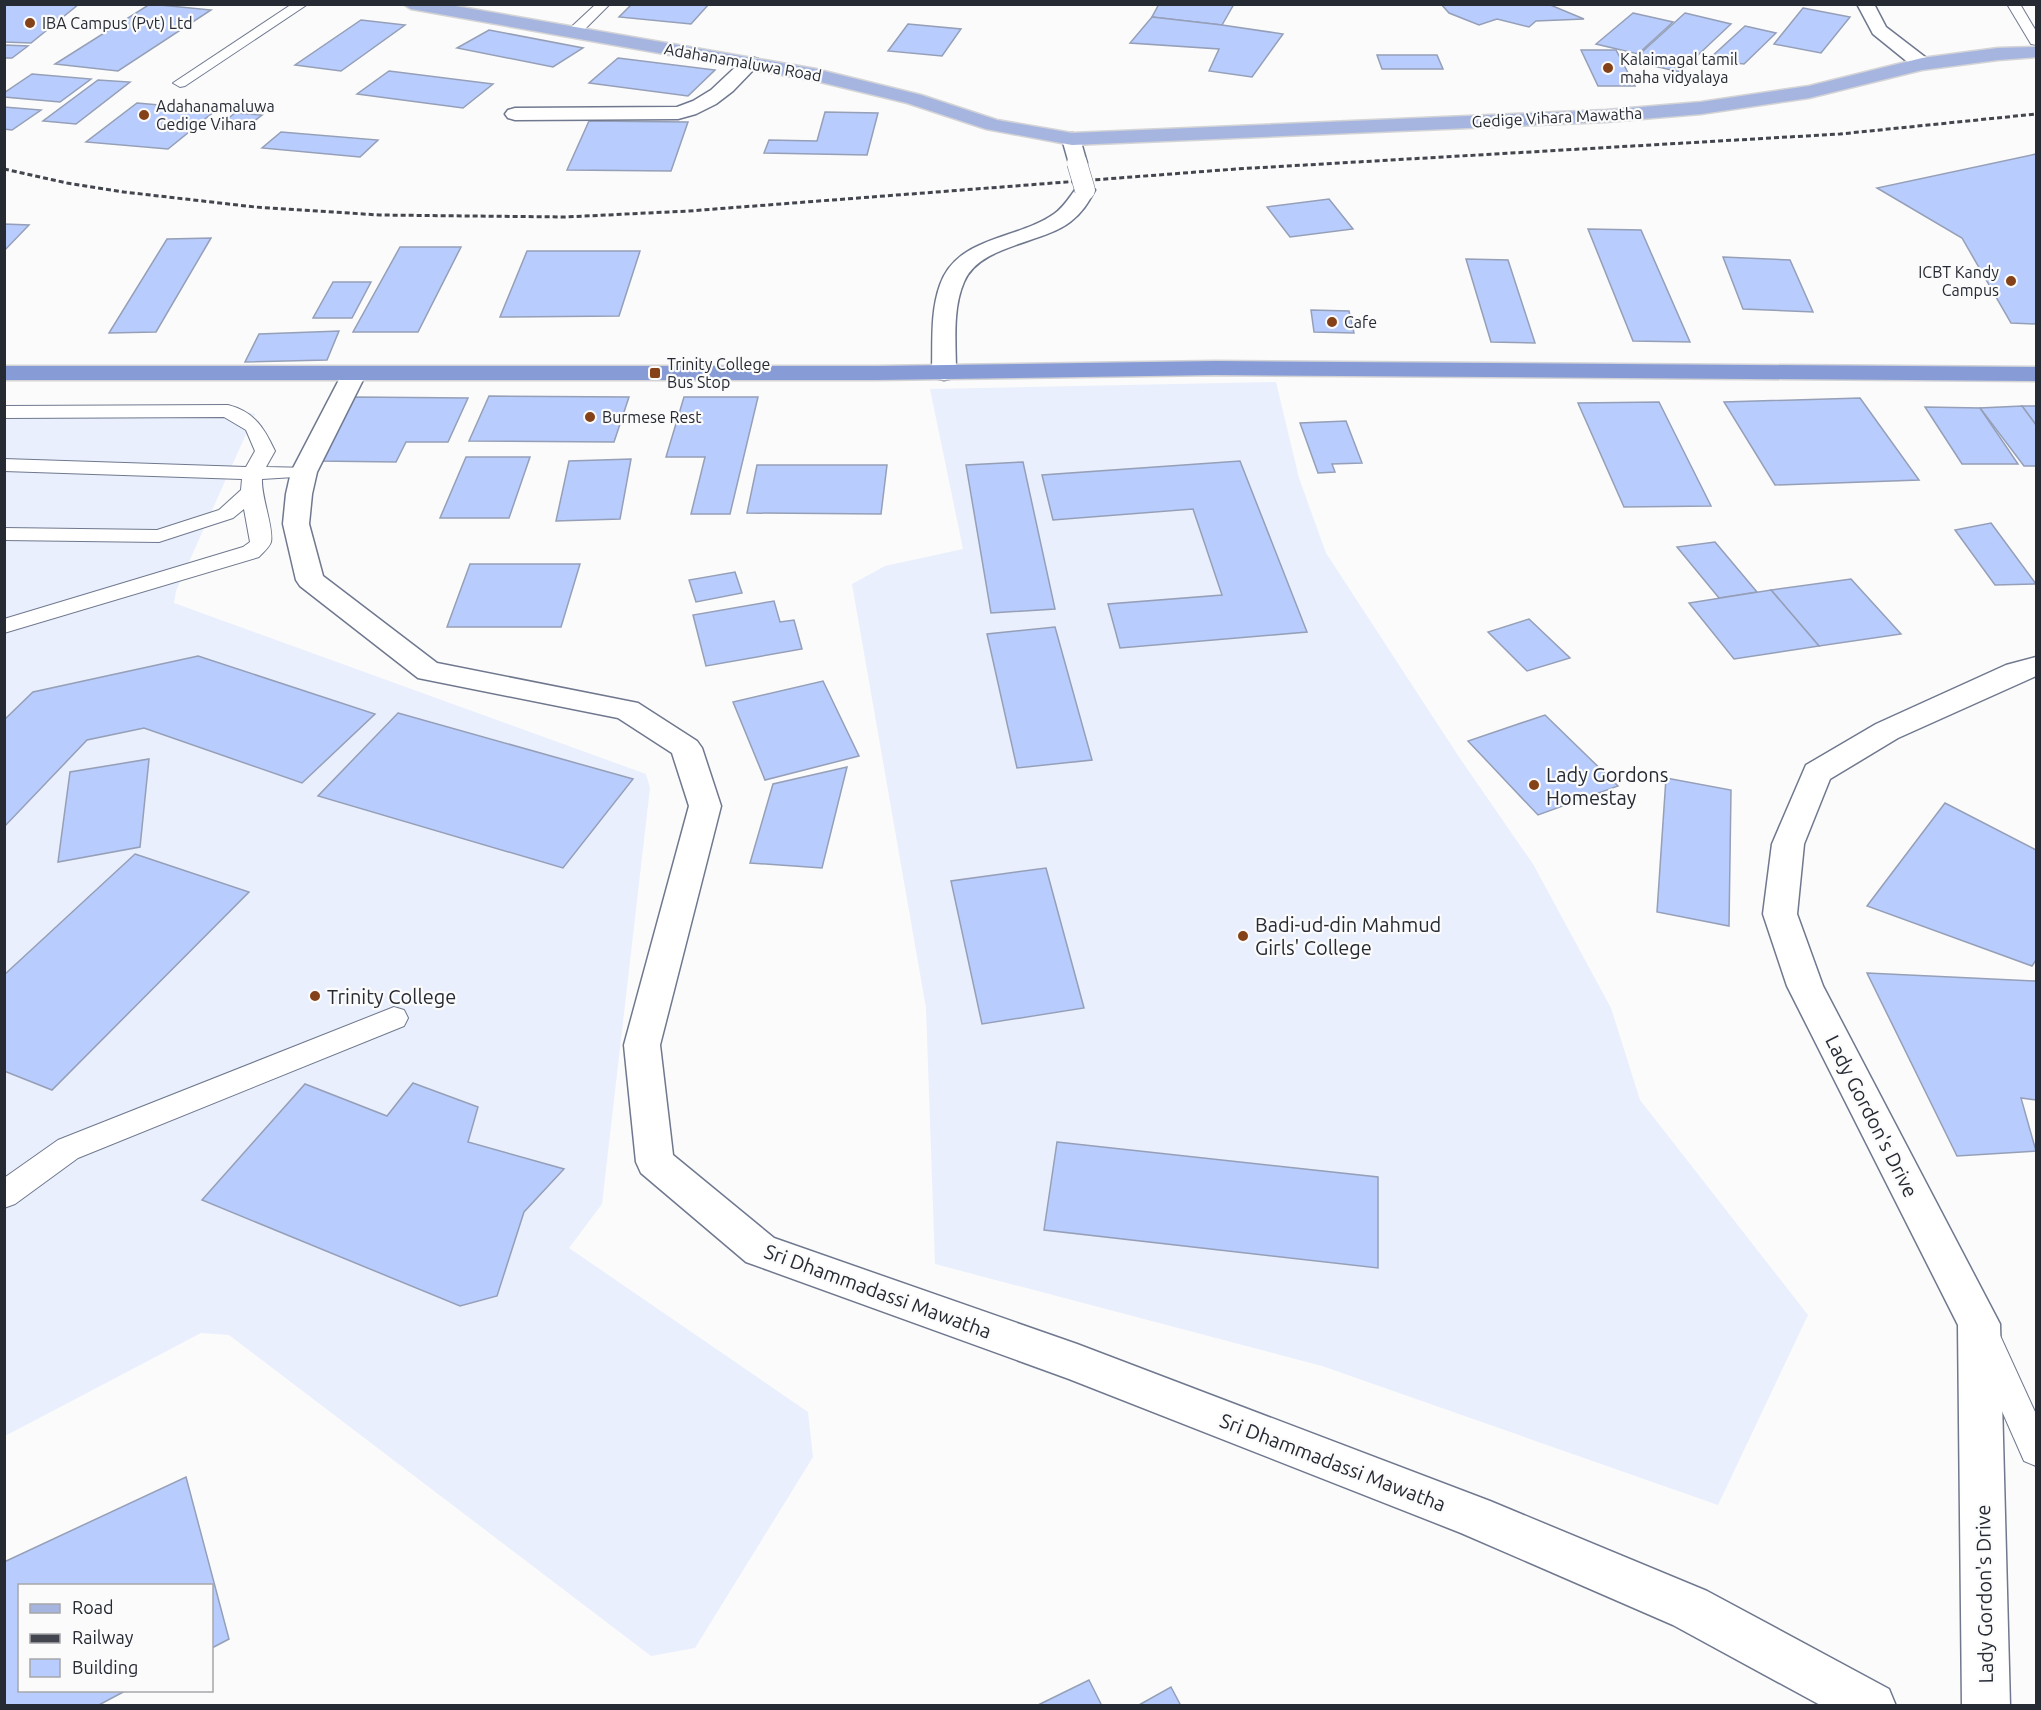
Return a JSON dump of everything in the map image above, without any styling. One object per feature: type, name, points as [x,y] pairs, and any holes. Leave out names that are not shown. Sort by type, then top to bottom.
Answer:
[{"type":"highway","points":[[4,373],[944,373],[1215,368],[2037,374]]},
{"type":"main road","name":"Adahanamaluwa Road","points":[[411,4],[751,63],[861,85],[993,125],[1072,139]]},
{"type":"main road","name":"Gedige Vihara Mawatha","points":[[1072,139],[1594,116],[1701,108],[1809,92],[1922,63],[2037,52]]},
{"type":"street","points":[[1865,4],[1879,30],[1922,63]]},
{"type":"street","points":[[515,114],[678,113],[699,108],[725,89],[751,63]]},
{"type":"street","points":[[944,373],[946,310],[956,274],[963,266],[980,255],[1054,223],[1069,214],[1082,198],[1084,190],[1072,139]]},
{"type":"street","name":"Sri Dhammadassi Mawatha","points":[[354,374],[304,472],[298,494],[296,524],[310,580],[428,671],[627,710],[686,748],[705,806],[642,1046],[655,1162],[759,1251],[1077,1363],[1474,1516],[1690,1608],[1872,1706]]},
{"type":"street","name":"Lady Gordon's Drive","points":[[1986,1706],[1979,1324],[1804,986],[1780,914],[1788,844],[1817,773],[1887,731],[2016,672],[2037,666]]},
{"type":"lane","points":[[180,83],[302,4]]},
{"type":"lane","points":[[573,33],[604,4]]},
{"type":"lane","points":[[2013,4],[2037,41]]},
{"type":"lane","points":[[4,412],[228,411],[254,428],[265,451],[251,483],[226,514],[159,536],[4,534]]},
{"type":"lane","points":[[4,465],[251,483],[304,472]]},
{"type":"lane","points":[[4,626],[251,552],[260,544],[261,536],[251,483]]},
{"type":"lane","points":[[4,1195],[68,1149],[394,1018]]},
{"type":"lane","points":[[1979,1324],[2037,1450]]},
{"type":"shaded area","name":"Badi-ud-din Mahmud Girls' College","points":[[1276,382],[1299,478],[1326,553],[1459,757],[1533,864],[1611,1008],[1640,1100],[1808,1315],[1718,1505],[1322,1366],[935,1264],[926,1008],[852,584],[885,566],[963,549],[930,389]]},
{"type":"shaded area","name":"Trinity College","points":[[243,411],[255,414],[176,591],[174,603],[646,774],[650,788],[602,1204],[569,1248],[808,1412],[813,1457],[695,1648],[651,1656],[229,1335],[201,1333],[5,1436],[5,412]]},
{"type":"building","name":"IBA Campus (Pvt) Ltd","points":[[4,4],[79,4],[31,43],[4,42]]},
{"type":"building","points":[[150,4],[211,10],[118,71],[55,64]]},
{"type":"building","points":[[632,4],[709,4],[691,24],[619,17]]},
{"type":"building","points":[[1159,4],[1234,4],[1222,25],[1152,17]]},
{"type":"building","points":[[1441,4],[1548,4],[1584,19],[1536,21],[1529,27],[1497,19],[1479,25],[1449,13]]},
{"type":"building","points":[[1803,8],[1850,17],[1821,53],[1774,44]]},
{"type":"building","points":[[1633,13],[1673,22],[1638,54],[1596,44]]},
{"type":"building","points":[[1685,13],[1731,24],[1680,72],[1632,61]]},
{"type":"building","points":[[1152,17],[1283,34],[1252,77],[1209,71],[1219,49],[1130,43]]},
{"type":"building","points":[[361,20],[405,25],[341,71],[295,65]]},
{"type":"building","points":[[908,24],[961,29],[942,56],[888,51]]},
{"type":"building","points":[[1745,26],[1776,33],[1744,64],[1708,60]]},
{"type":"building","points":[[489,30],[583,48],[553,67],[457,48]]},
{"type":"building","points":[[4,45],[28,46],[12,58],[4,58]]},
{"type":"building","name":"Kalaimagal tamil maha vidyalaya","points":[[1581,50],[1616,50],[1635,86],[1598,86]]},
{"type":"building","points":[[1377,55],[1437,55],[1443,69],[1382,69]]},
{"type":"building","points":[[618,58],[715,70],[688,96],[589,83]]},
{"type":"building","points":[[389,71],[493,84],[463,108],[357,94]]},
{"type":"building","points":[[32,74],[91,79],[60,102],[4,97],[4,93]]},
{"type":"building","points":[[98,80],[130,82],[76,124],[43,121]]},
{"type":"building","points":[[137,103],[216,110],[168,149],[86,142]]},
{"type":"building","points":[[4,107],[41,110],[12,130],[4,129]]},
{"type":"building","points":[[825,112],[878,113],[867,155],[764,153],[769,140],[817,141]]},
{"type":"building","points":[[235,113],[262,115],[243,130],[216,128]]},
{"type":"building","points":[[589,121],[688,122],[671,171],[567,170]]},
{"type":"building","points":[[281,132],[378,140],[360,157],[262,148]]},
{"type":"building","name":"ICBT Kandy Campus","points":[[2036,154],[2036,324],[2011,323],[1962,238],[1877,188]]},
{"type":"building","points":[[1329,199],[1353,229],[1290,237],[1267,207]]},
{"type":"building","points":[[4,224],[29,225],[4,251]]},
{"type":"building","points":[[1588,229],[1641,230],[1690,342],[1633,341]]},
{"type":"building","points":[[211,238],[156,332],[109,333],[167,239]]},
{"type":"building","points":[[400,247],[461,247],[418,332],[353,332]]},
{"type":"building","points":[[527,251],[640,251],[619,316],[500,317]]},
{"type":"building","points":[[1723,257],[1790,260],[1813,312],[1743,309]]},
{"type":"building","points":[[1466,259],[1508,260],[1535,343],[1491,342]]},
{"type":"building","points":[[333,282],[371,282],[352,318],[313,318]]},
{"type":"building","name":"Cafe","points":[[1311,310],[1349,311],[1354,333],[1314,332]]},
{"type":"building","points":[[339,331],[327,360],[245,362],[259,334]]},
{"type":"building","points":[[489,396],[629,397],[614,442],[469,441]]},
{"type":"building","points":[[353,397],[468,398],[448,442],[406,442],[396,462],[318,461]]},
{"type":"building","points":[[684,397],[758,397],[730,514],[691,514],[705,457],[666,457]]},
{"type":"building","points":[[1860,398],[1919,480],[1775,485],[1724,402]]},
{"type":"building","points":[[1659,402],[1711,506],[1624,507],[1578,403]]},
{"type":"building","points":[[2022,406],[2036,406],[2036,425]]},
{"type":"building","points":[[2022,406],[2036,425],[2036,466],[2024,466],[1980,408]]},
{"type":"building","points":[[1925,407],[1980,408],[2018,464],[1962,464]]},
{"type":"building","points":[[1346,421],[1362,463],[1332,464],[1335,472],[1318,473],[1300,423]]},
{"type":"building","points":[[466,457],[530,457],[509,518],[440,518]]},
{"type":"building","points":[[631,459],[620,519],[556,521],[569,461]]},
{"type":"building","points":[[1240,461],[1307,632],[1120,648],[1108,604],[1222,595],[1193,509],[1053,520],[1042,475]]},
{"type":"building","points":[[1023,462],[1055,609],[991,613],[966,465]]},
{"type":"building","points":[[757,465],[887,465],[881,514],[747,513]]},
{"type":"building","points":[[1991,523],[2036,584],[1995,585],[1955,530]]},
{"type":"building","points":[[1715,542],[1757,592],[1719,598],[1677,547]]},
{"type":"building","points":[[470,564],[580,564],[561,627],[447,627]]},
{"type":"building","points":[[735,572],[742,593],[696,602],[689,580]]},
{"type":"building","points":[[1851,579],[1901,634],[1819,646],[1771,590]]},
{"type":"building","points":[[1771,590],[1819,646],[1734,659],[1689,603]]},
{"type":"building","points":[[774,601],[780,622],[794,620],[802,649],[706,666],[693,615]]},
{"type":"building","points":[[1529,619],[1570,658],[1527,671],[1488,632]]},
{"type":"building","points":[[1055,627],[1092,760],[1017,768],[987,634]]},
{"type":"building","points":[[198,656],[375,714],[302,783],[144,728],[87,740],[4,827],[4,720],[33,692]]},
{"type":"building","points":[[823,681],[859,756],[765,780],[733,702]]},
{"type":"building","points":[[398,713],[633,779],[563,868],[318,796]]},
{"type":"building","points":[[1545,715],[1618,786],[1538,815],[1468,741]]},
{"type":"building","points":[[149,759],[140,847],[58,862],[70,772]]},
{"type":"building","points":[[847,767],[822,868],[750,863],[773,784]]},
{"type":"building","points":[[1666,778],[1731,790],[1729,926],[1657,912]]},
{"type":"building","points":[[1945,803],[2036,850],[2036,960],[2032,966],[1867,906]]},
{"type":"building","points":[[135,854],[249,892],[52,1090],[4,1071],[4,975]]},
{"type":"building","points":[[1046,868],[1084,1008],[982,1024],[951,881]]},
{"type":"building","points":[[1867,973],[2036,981],[2036,1100],[2021,1098],[2036,1151],[1957,1156]]},
{"type":"building","points":[[413,1083],[478,1107],[468,1142],[564,1169],[524,1212],[497,1296],[460,1306],[202,1200],[305,1084],[387,1116]]},
{"type":"building","points":[[1057,1142],[1378,1177],[1378,1268],[1044,1230]]},
{"type":"building","points":[[186,1477],[229,1639],[213,1647],[213,1584],[18,1584],[18,1692],[123,1692],[97,1706],[4,1706],[4,1562]]},
{"type":"building","points":[[1089,1680],[1102,1706],[1036,1706]]},
{"type":"building","points":[[1171,1687],[1181,1706],[1137,1706]]},
{"type":"railway","points":[[4,169],[67,183],[124,192],[255,207],[379,215],[565,217],[689,211],[1236,169],[1840,134],[2036,114]]},
{"type":"place","name":"IBA Campus (Pvt) Ltd","points":[[30,23]]},
{"type":"place","name":"Kalaimagal tamil maha vidyalaya","points":[[1608,68]]},
{"type":"place","name":"Adahanamaluwa Gedige Vihara","points":[[144,115]]},
{"type":"place","name":"ICBT Kandy Campus","points":[[2011,281]]},
{"type":"place","name":"Cafe","points":[[1332,322]]},
{"type":"place","name":"Trinity College Bus Stop","points":[[655,373]]},
{"type":"place","name":"Burmese Rest","points":[[590,417]]},
{"type":"place","name":"Lady Gordons Homestay","points":[[1534,785]]},
{"type":"place","name":"Badi-ud-din Mahmud Girls' College","points":[[1243,936]]},
{"type":"place","name":"Trinity College","points":[[315,996]]}]
